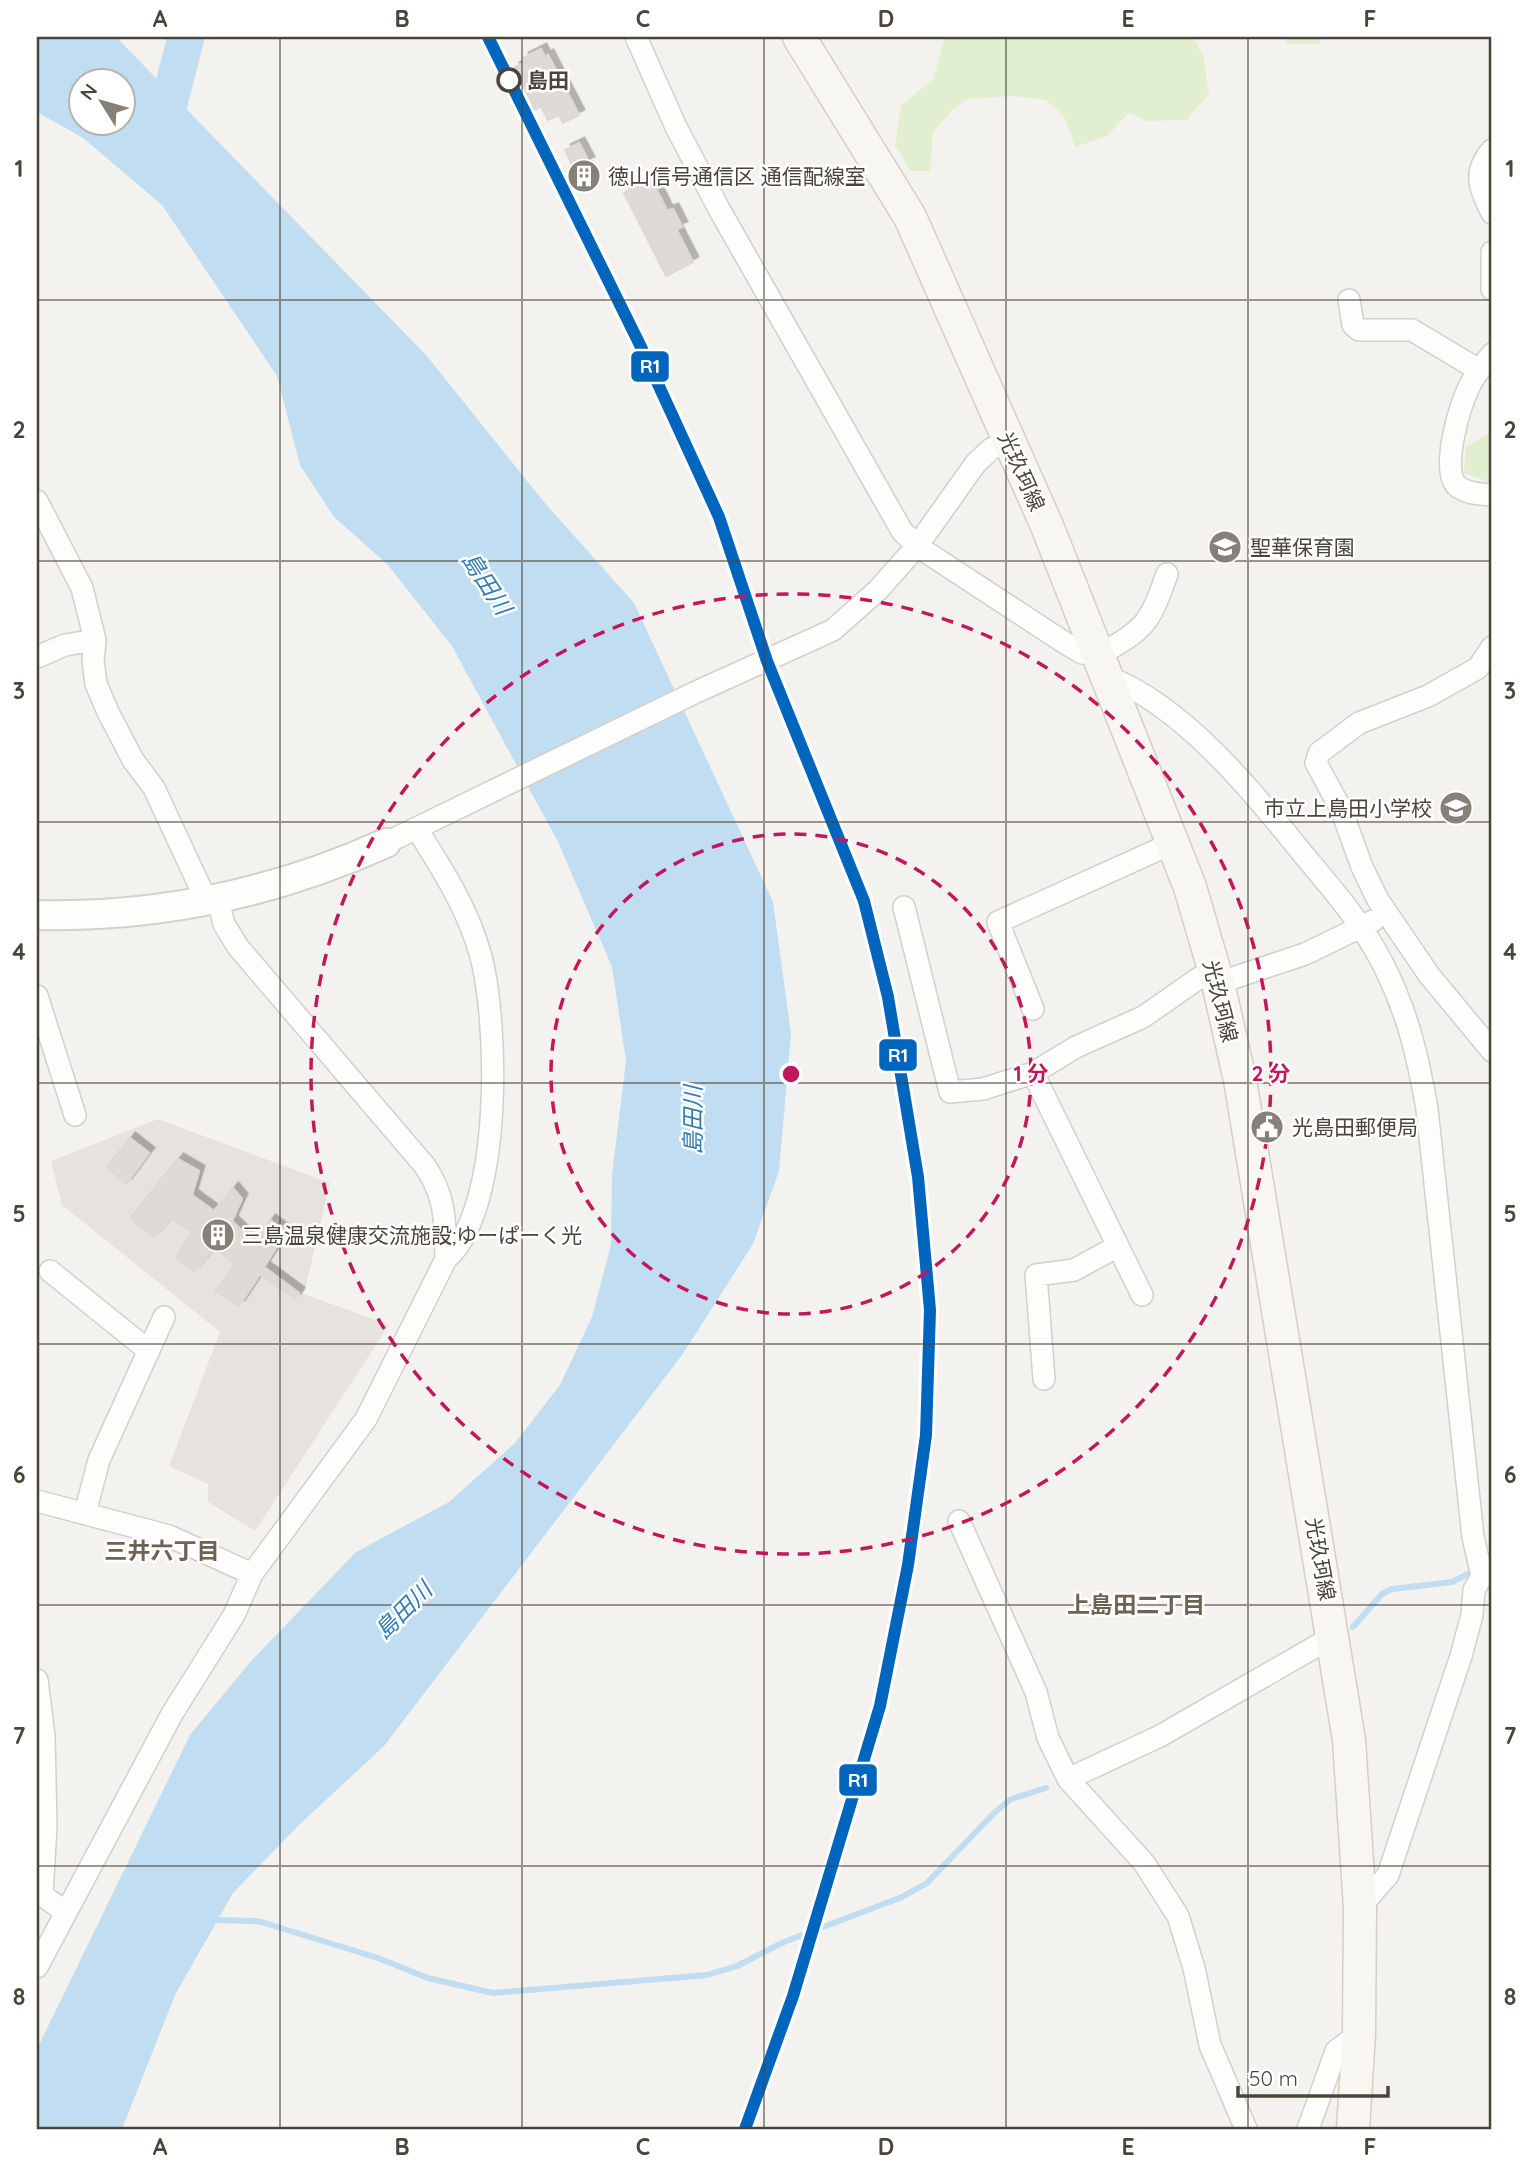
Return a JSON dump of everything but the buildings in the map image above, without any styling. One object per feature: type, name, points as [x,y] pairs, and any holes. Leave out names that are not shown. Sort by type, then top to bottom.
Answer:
[{"type":"main road","name":"光玖珂線","points":[[799,37],[910,217],[945,291],[1047,526],[1173,843],[1190,887],[1216,977],[1240,1080],[1334,1636],[1349,1740],[1360,1907],[1359,2034],[1353,2129]]},
{"type":"street","points":[[636,37],[676,127],[719,209],[902,531],[917,546],[1103,666],[1224,761],[1362,927],[1385,968],[1415,1039],[1427,1109],[1483,1570],[1474,1590],[1472,1615],[1457,1670],[1388,1875],[1360,1907]]},
{"type":"street","points":[[1492,150],[1478,176],[1480,189],[1492,213]]},
{"type":"street","points":[[1492,252],[1492,289]]},
{"type":"street","points":[[1349,300],[1353,325],[1359,330],[1412,330],[1486,362],[1463,401],[1451,456],[1451,475],[1458,487],[1472,493],[1492,495]]},
{"type":"street","points":[[37,915],[93,916],[213,901],[335,864],[427,825],[694,693],[833,630],[878,590],[917,546],[976,463],[991,449],[1009,441]]},
{"type":"street","points":[[37,501],[82,588],[95,640],[93,661],[96,684],[133,760],[154,788],[238,947],[425,1166],[439,1188],[445,1217],[446,1259]]},
{"type":"street","points":[[1103,666],[1152,616],[1167,574]]},
{"type":"street","points":[[37,657],[65,645],[95,640]]},
{"type":"street","points":[[1492,647],[1478,668],[1428,696],[1359,723],[1318,753],[1316,763],[1341,809],[1362,867],[1387,913],[1429,975],[1492,1051]]},
{"type":"street","points":[[37,1967],[64,1911],[105,1842],[172,1714],[234,1615],[251,1574],[366,1419],[446,1259],[458,1248],[473,1212],[487,1154],[493,1112],[494,1050],[480,955],[464,909],[427,825]]},
{"type":"street","points":[[1033,1009],[998,922],[1173,843]]},
{"type":"street","points":[[904,907],[950,1092],[983,1089],[1033,1073],[1076,1047],[1143,1017],[1199,978],[1216,977],[1306,954],[1387,913]]},
{"type":"street","points":[[37,996],[75,1115]]},
{"type":"street","points":[[1033,1073],[1142,1294]]},
{"type":"street","points":[[1044,1379],[1036,1275],[1074,1270],[1118,1246]]},
{"type":"street","points":[[50,1271],[149,1351]]},
{"type":"street","points":[[85,1513],[99,1460],[164,1318]]},
{"type":"street","points":[[37,1501],[169,1536],[251,1574]]},
{"type":"street","points":[[960,1521],[1036,1692],[1048,1738],[1068,1779],[1144,1863],[1178,1916],[1194,1968],[1210,2045],[1246,2129]]},
{"type":"street","points":[[1068,1779],[1160,1736],[1334,1636]]},
{"type":"street","points":[[37,1679],[44,1736],[41,1895],[64,1911]]},
{"type":"street","points":[[1308,2129],[1336,2051],[1359,2034]]},
{"type":"green space","points":[[945,37],[1193,37],[1203,56],[1209,93],[1187,120],[1146,121],[1129,113],[1107,136],[1075,147],[1064,116],[1046,100],[1013,96],[968,99],[954,108],[933,132],[930,171],[911,171],[895,146],[901,105],[933,80]]},
{"type":"green space","points":[[1285,37],[1327,37],[1317,44],[1287,44]]},
{"type":"green space","points":[[1492,432],[1492,483],[1464,473],[1466,447]]},
{"type":"shaded area","points":[[158,1119],[330,1183],[304,1294],[389,1325],[255,1531],[208,1502],[208,1484],[169,1466],[220,1332],[62,1205],[51,1161]]},
{"type":"water","name":"島田川","points":[[37,37],[117,38],[426,355],[544,502],[634,603],[773,902],[791,1034],[779,1171],[753,1244],[682,1355],[384,1746],[299,1825],[233,1893],[175,1995],[122,2129],[37,2129],[37,2049],[190,1735],[252,1660],[356,1552],[449,1502],[515,1443],[560,1385],[592,1317],[611,1245],[612,1175],[626,1061],[612,967],[558,842],[452,646],[387,564],[334,517],[300,465],[277,376],[162,205],[79,136],[136,136],[136,66],[66,66],[66,128],[37,112]]},
{"type":"waterway","points":[[163,127],[186,37]]},
{"type":"waterway","points":[[1353,1627],[1382,1594],[1392,1589],[1452,1582],[1476,1570]]},
{"type":"waterway","points":[[209,1920],[258,1921],[378,1958],[428,1978],[493,1993],[707,1975],[737,1966],[784,1942],[902,1897],[927,1883],[995,1812],[1011,1799],[1046,1788]]},
{"type":"transit line","name":"R1","points":[[488,37],[641,347],[719,517],[767,661],[864,901],[888,997],[918,1177],[930,1310],[926,1435],[908,1565],[880,1706],[793,1996],[745,2129]]},
{"type":"place","name":"島田","points":[[509,80]]},
{"type":"place","name":"徳山信号通信区 通信配線室","points":[[584,176]]},
{"type":"place","name":"聖華保育園","points":[[1225,547]]},
{"type":"place","name":"市立上島田小学校","points":[[1456,808]]},
{"type":"place","name":"光島田郵便局","points":[[1267,1127]]},
{"type":"place","name":"三島温泉健康交流施設;ゆーぱーく光","points":[[218,1235]]},
{"type":"district","name":"三井六丁目","points":[[162,1550]]},
{"type":"district","name":"上島田二丁目","points":[[1136,1604]]}]
